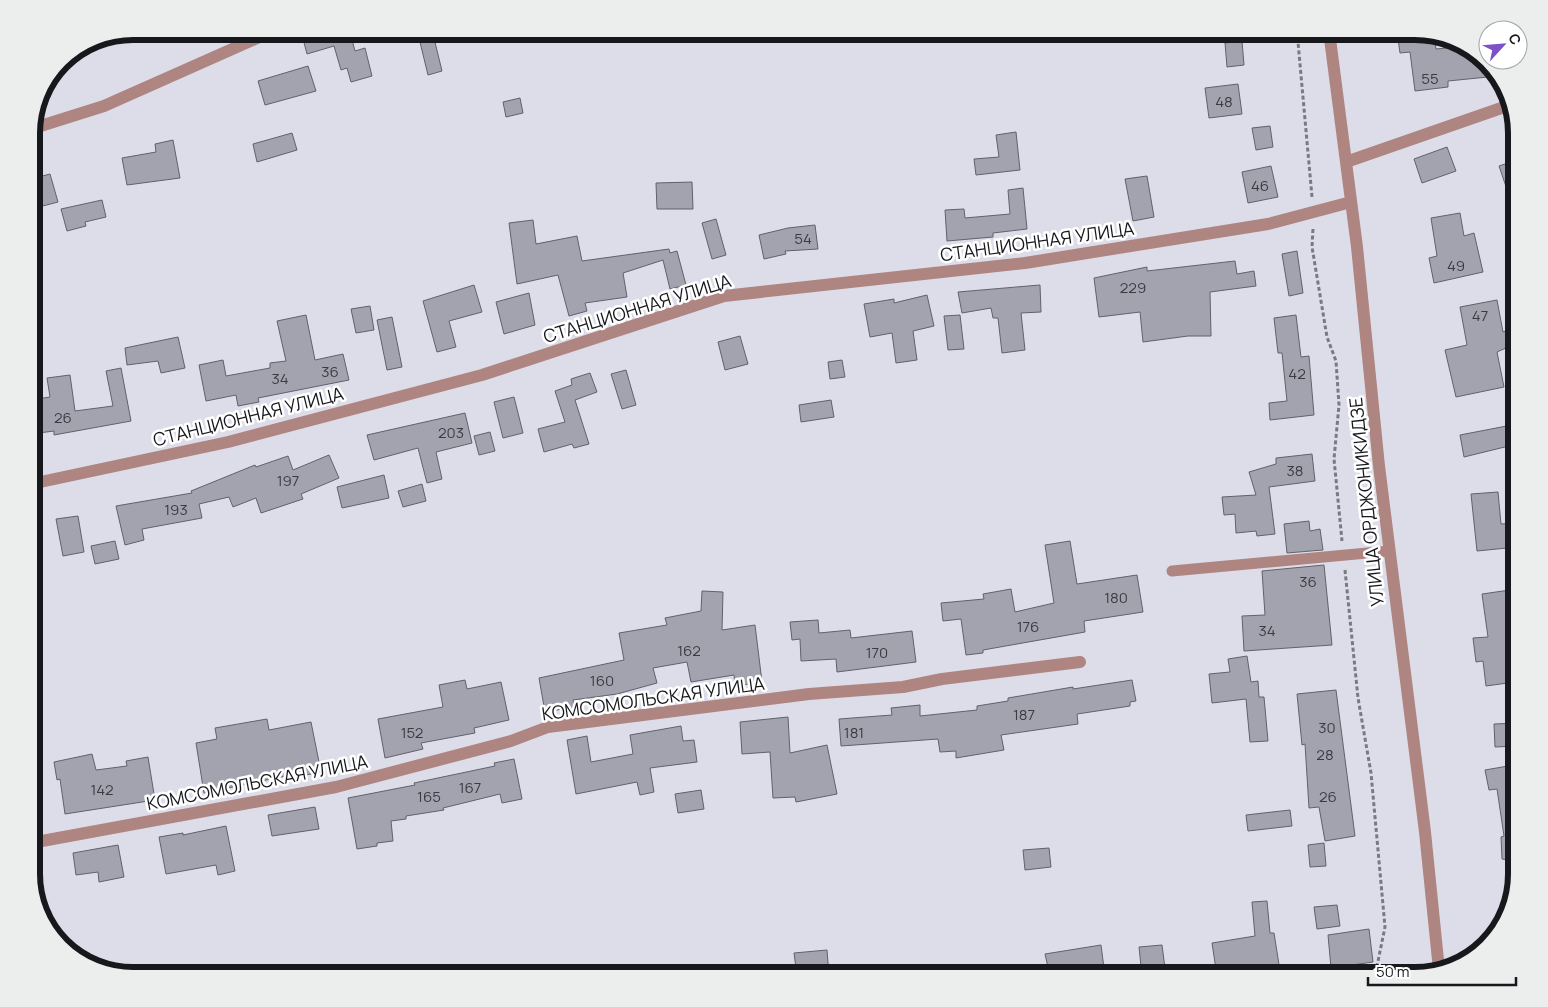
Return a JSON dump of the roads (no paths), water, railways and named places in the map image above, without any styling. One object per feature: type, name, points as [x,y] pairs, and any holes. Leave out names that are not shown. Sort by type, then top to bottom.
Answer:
[{"type":"street","points":[[40,126],[104,106],[253,40]]},
{"type":"street","name":"УЛИЦА ОРДЖОНИКИДЗЕ","points":[[1330,40],[1351,202],[1389,551],[1425,832],[1438,964]]},
{"type":"street","points":[[1346,162],[1505,108]]},
{"type":"street","name":"СТАНЦИОННАЯ УЛИЦА","points":[[40,482],[228,442],[482,375],[724,296],[1024,263],[1268,224],[1351,202]]},
{"type":"street","name":"КОМСОМОЛЬСКАЯ УЛИЦА","points":[[40,841],[336,787],[511,741],[548,727],[809,694],[903,687],[1080,662]]},
{"type":"lane","points":[[1172,571],[1389,551]]}]
